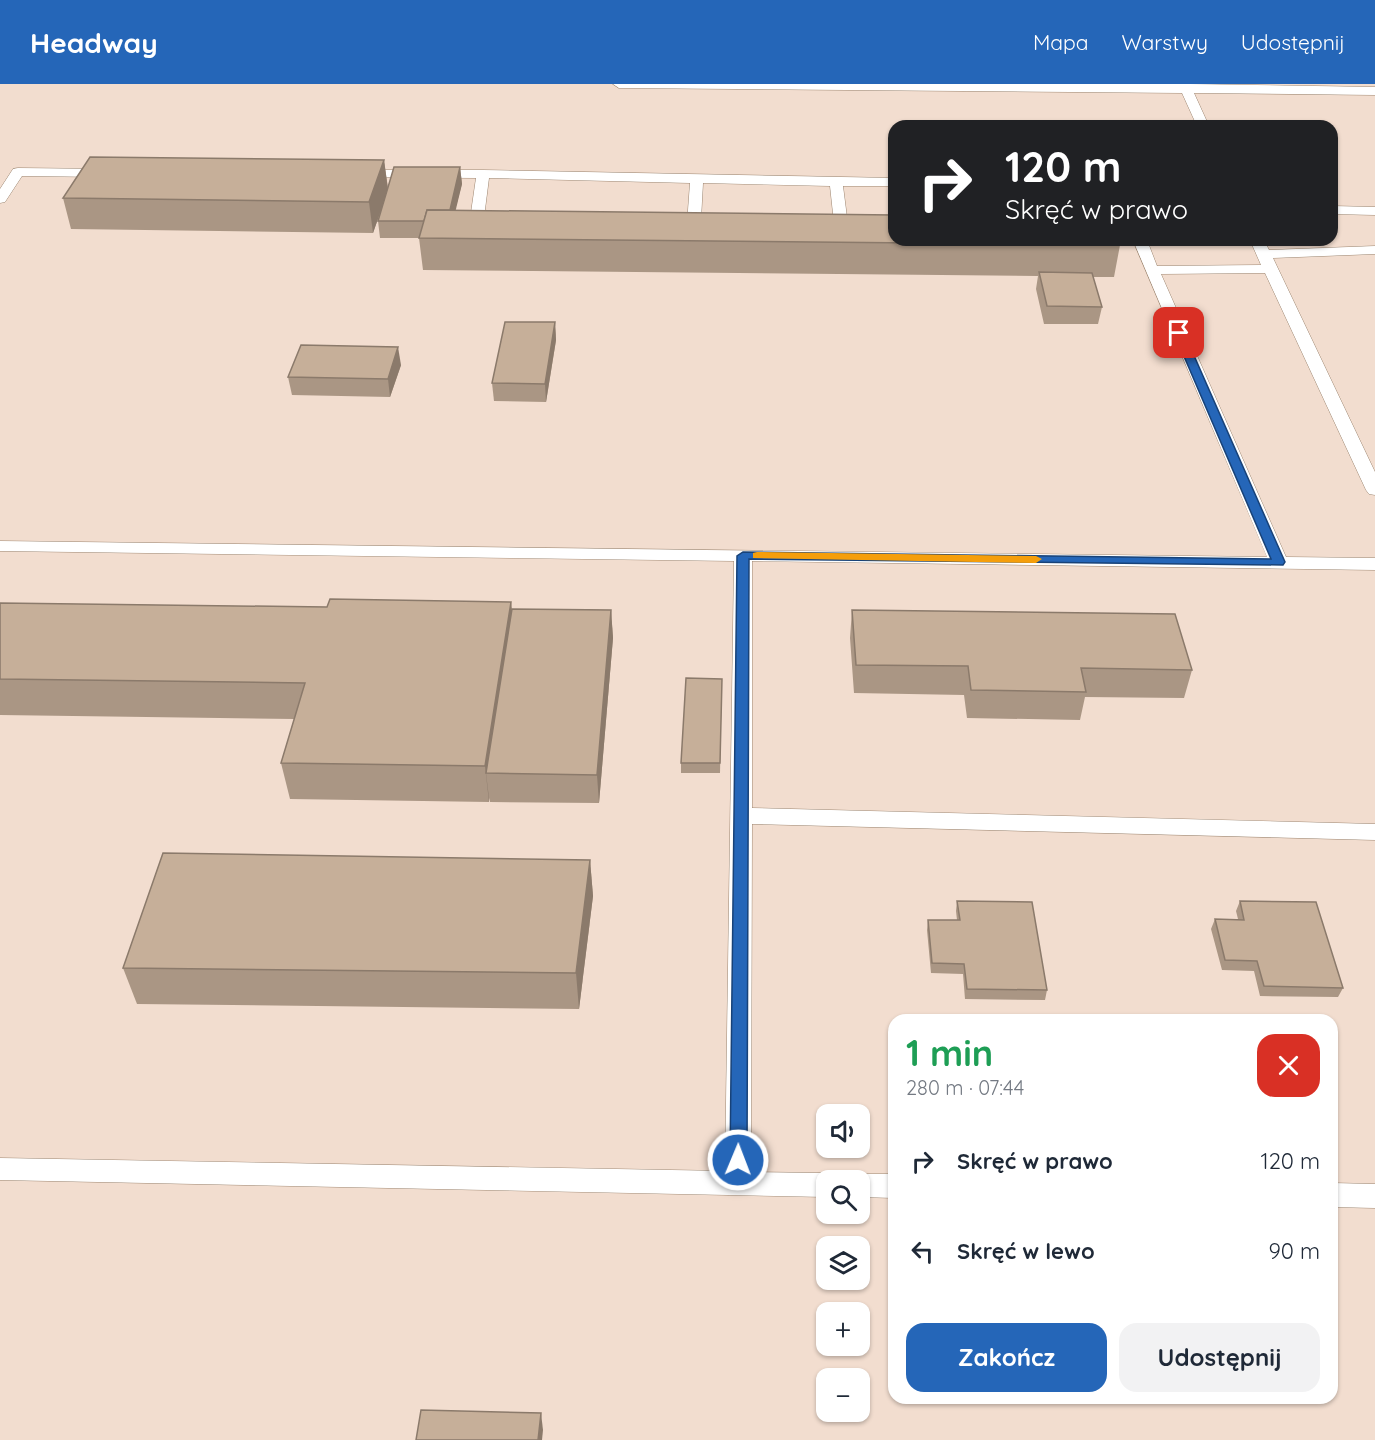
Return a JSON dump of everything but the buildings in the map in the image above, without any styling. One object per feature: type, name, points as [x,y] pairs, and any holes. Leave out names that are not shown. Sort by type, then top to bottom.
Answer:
[{"type":"lane","points":[[619,84],[1185,87],[1375,91]]},
{"type":"lane","points":[[1185,87],[1200,120]]},
{"type":"lane","points":[[0,199],[18,172],[126,173]]},
{"type":"lane","points":[[340,174],[483,174],[888,182]]},
{"type":"lane","points":[[475,233],[483,174]]},
{"type":"lane","points":[[693,237],[697,179]]},
{"type":"lane","points":[[836,182],[843,241]]},
{"type":"lane","points":[[1338,210],[1375,212]]},
{"type":"lane","points":[[1142,246],[1279,562]]},
{"type":"lane","points":[[1375,250],[1260,247],[1375,490]]},
{"type":"lane","points":[[1152,270],[1271,269]]},
{"type":"lane","points":[[0,546],[1375,564]]},
{"type":"lane","points":[[738,1183],[743,556]]},
{"type":"lane","points":[[742,816],[1375,832]]},
{"type":"lane","points":[[0,1169],[816,1185]]},
{"type":"lane","points":[[870,1186],[888,1186]]},
{"type":"lane","points":[[1338,1195],[1375,1196]]},
{"type":"shaded area","points":[[0,84],[1375,84],[1375,1440],[0,1440]]},
{"type":"slow traffic","points":[[757,556],[1036,559]]},
{"type":"route","points":[[738,1160],[743,556],[1279,562],[1179,333]]}]
